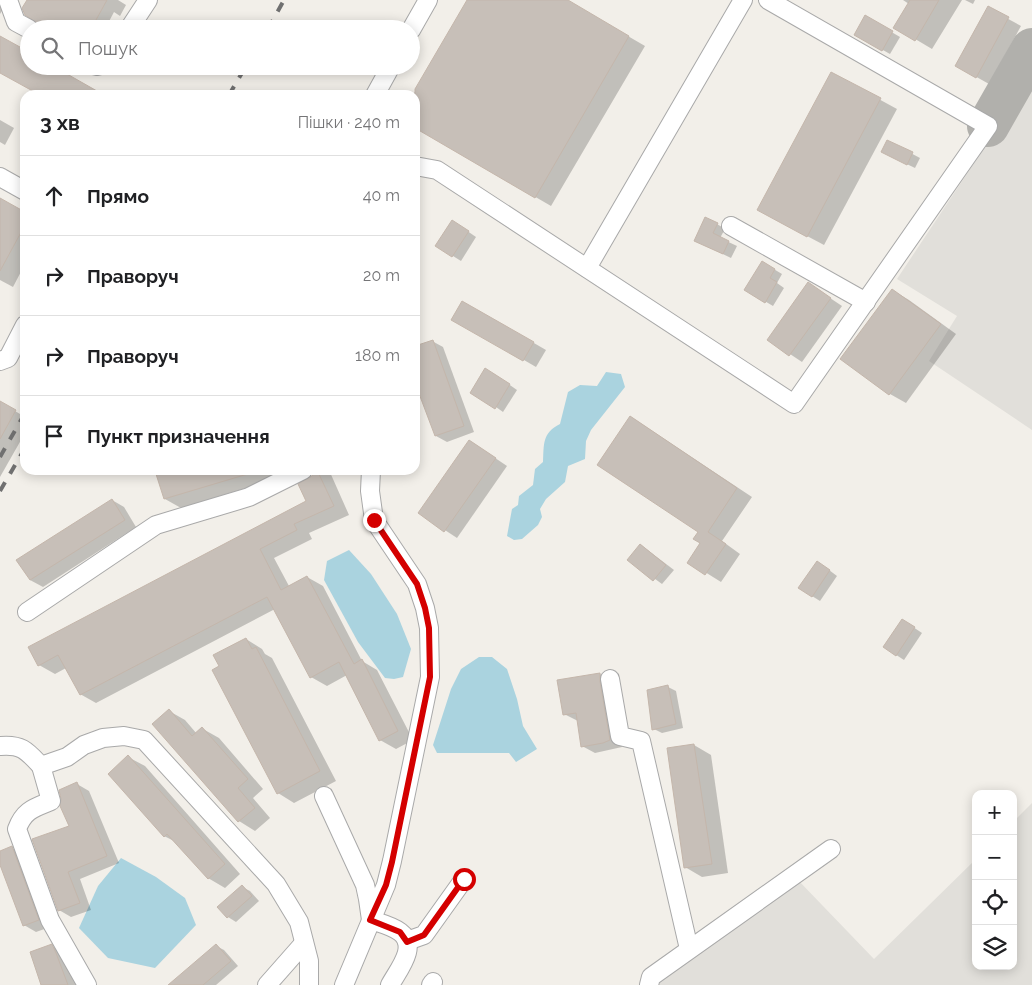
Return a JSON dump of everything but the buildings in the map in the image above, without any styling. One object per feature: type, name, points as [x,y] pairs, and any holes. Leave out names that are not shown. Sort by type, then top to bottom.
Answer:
[{"type":"lane","points":[[8,0],[16,22],[20,24]]},
{"type":"lane","points":[[135,20],[148,0]]},
{"type":"lane","points":[[417,20],[428,0]]},
{"type":"lane","points":[[587,268],[743,0]]},
{"type":"lane","points":[[420,167],[437,170],[794,404],[988,126],[768,0]]},
{"type":"lane","points":[[378,90],[386,75]]},
{"type":"lane","points":[[0,177],[20,188]]},
{"type":"lane","points":[[731,226],[866,302]]},
{"type":"lane","points":[[0,361],[8,358],[20,335]]},
{"type":"lane","points":[[27,612],[156,525],[249,497],[293,475]]},
{"type":"lane","points":[[344,985],[386,885],[430,677],[429,628],[425,608],[417,584],[374,520],[370,491],[371,475]]},
{"type":"lane","points":[[610,679],[620,736],[641,742],[689,950]]},
{"type":"lane","points":[[41,766],[67,757],[84,745],[103,738],[124,736],[144,740],[276,884],[299,922],[309,961],[309,985]]},
{"type":"lane","points":[[0,746],[13,745],[27,751],[41,766],[51,801],[31,809],[21,818],[17,829],[50,920],[86,985]]},
{"type":"lane","points":[[324,796],[365,885],[370,920]]},
{"type":"lane","points":[[649,985],[651,976],[831,849]]},
{"type":"lane","points":[[407,942],[424,935],[464,879]]},
{"type":"lane","points":[[370,920],[400,932],[407,942],[408,953],[390,985]]},
{"type":"lane","points":[[267,985],[304,943]]},
{"type":"shaded area","points":[[1032,76],[1032,430],[929,361],[957,316],[897,279]]},
{"type":"shaded area","points":[[1032,803],[1032,985],[658,985],[654,978],[797,879],[874,959],[972,863],[972,970],[1017,970],[1017,818]]},
{"type":"water","points":[[606,372],[621,374],[625,387],[591,430],[586,441],[585,459],[568,466],[565,482],[546,499],[540,509],[542,517],[538,525],[522,539],[514,540],[507,536],[512,509],[518,505],[519,496],[533,485],[535,469],[543,462],[545,440],[550,431],[560,424],[568,392],[580,385],[597,386]]},
{"type":"water","points":[[349,550],[371,574],[397,614],[411,649],[403,677],[385,678],[358,642],[324,580],[327,561]]},
{"type":"water","points":[[479,657],[492,657],[507,669],[517,699],[523,726],[537,749],[516,762],[509,753],[437,753],[433,745],[451,689],[461,669]]},
{"type":"water","points":[[121,858],[156,877],[185,898],[196,925],[155,968],[108,958],[79,928],[98,886]]},
{"type":"taxiway","points":[[988,126],[1032,49]]},
{"type":"railway","points":[[273,20],[284,0]]},
{"type":"railway","points":[[232,90],[241,75]]},
{"type":"railway","points":[[0,457],[20,422]]},
{"type":"railway","points":[[0,491],[20,457]]},
{"type":"route","points":[[374,520],[417,584],[429,628],[430,677],[392,862],[386,885],[370,920],[395,929],[404,936],[407,942],[424,935],[464,879]]}]
